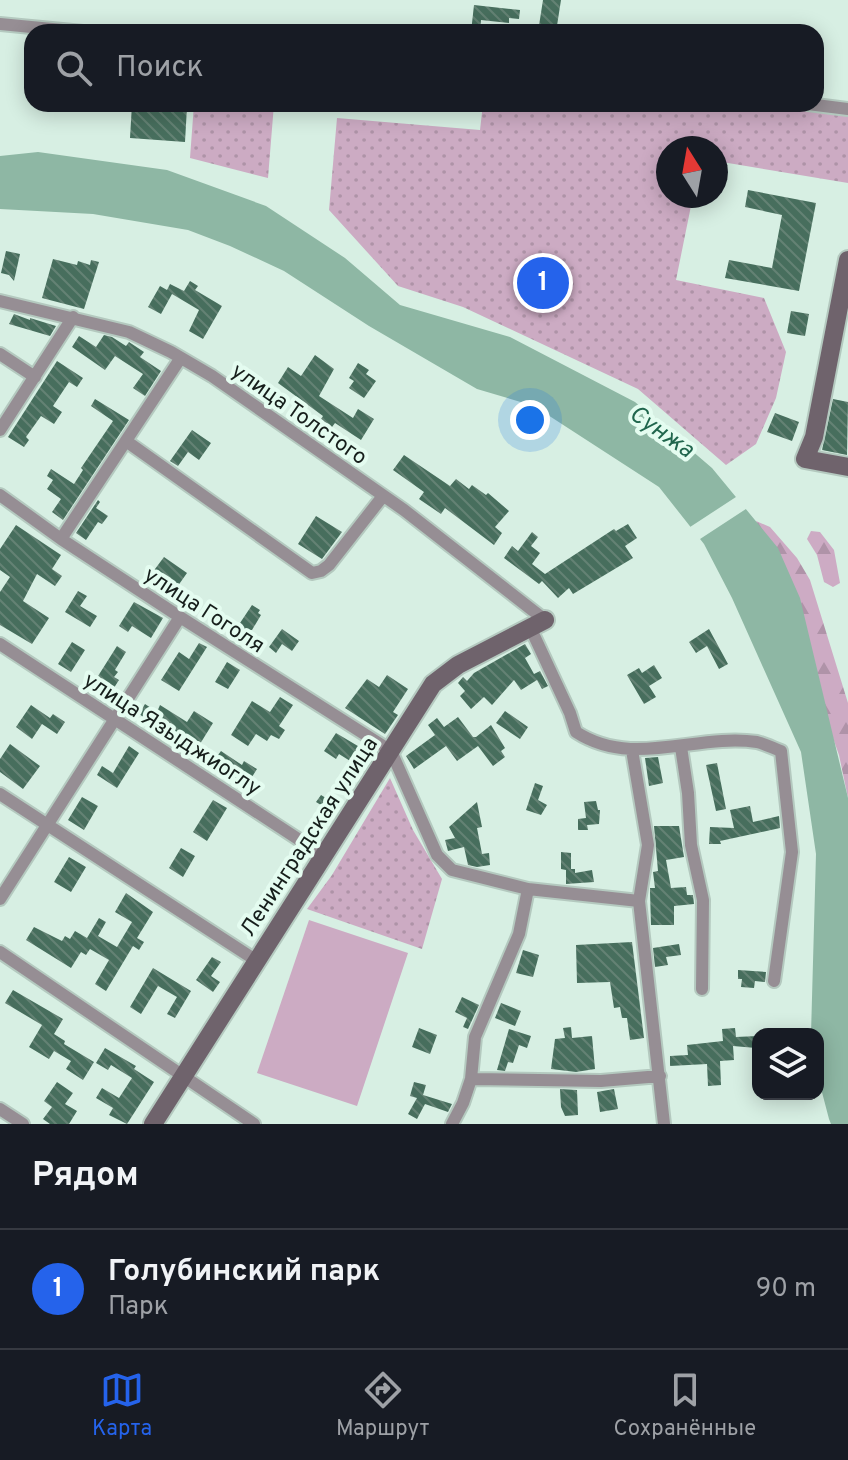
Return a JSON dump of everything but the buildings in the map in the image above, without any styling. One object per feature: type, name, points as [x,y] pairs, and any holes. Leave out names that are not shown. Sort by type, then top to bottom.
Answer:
[{"type":"main road","points":[[848,260],[845,294],[814,437],[805,459],[848,467]]},
{"type":"main road","name":"Ленинградская улица","points":[[153,1124],[433,684],[445,673],[538,624]]},
{"type":"street","points":[[0,24],[24,26]]},
{"type":"street","points":[[824,106],[848,109]]},
{"type":"street","name":"улица Толстого","points":[[0,301],[129,332],[212,376],[383,496],[538,624]]},
{"type":"street","points":[[0,430],[73,317]]},
{"type":"street","points":[[0,354],[35,377]]},
{"type":"street","points":[[61,539],[180,359]]},
{"type":"street","points":[[126,441],[312,573],[329,565],[383,496]]},
{"type":"street","name":"улица Гоголя","points":[[0,495],[180,617],[391,751]]},
{"type":"street","points":[[0,899],[180,617]]},
{"type":"street","points":[[538,624],[576,732],[594,744],[632,750],[758,742],[781,751],[792,852],[774,981]]},
{"type":"street","name":"улица Языджиоглу","points":[[0,644],[324,856]]},
{"type":"street","points":[[681,747],[691,845],[703,900],[702,989]]},
{"type":"street","points":[[632,750],[648,845],[639,901],[664,1124]]},
{"type":"street","points":[[391,751],[403,783],[444,865],[452,870],[528,889],[639,901]]},
{"type":"street","points":[[0,794],[257,961]]},
{"type":"street","points":[[452,1124],[471,1079],[475,1037],[519,934],[528,889]]},
{"type":"street","points":[[0,952],[254,1124]]},
{"type":"street","points":[[471,1079],[601,1081],[660,1076]]},
{"type":"street","points":[[0,1109],[23,1124]]},
{"type":"shaded area","points":[[193,112],[273,112],[268,178],[190,158]]},
{"type":"shaded area","points":[[482,112],[818,112],[848,115],[848,183],[728,163],[728,136],[656,136],[656,208],[691,208],[676,280],[764,298],[786,352],[776,398],[756,444],[726,465],[638,389],[463,307],[398,286],[329,210],[337,118],[480,130]]},
{"type":"shaded area","points":[[390,778],[413,830],[442,879],[422,949],[307,909],[332,875]]},
{"type":"shaded area","points":[[309,920],[408,953],[357,1106],[257,1073]]},
{"type":"green space","points":[[756,521],[770,527],[797,558],[810,580],[848,703],[848,798],[839,755]]},
{"type":"green space","points":[[811,531],[820,532],[834,550],[840,583],[833,587],[824,582],[817,555],[807,539]]},
{"type":"water","name":"Сунжа","points":[[38,152],[167,170],[266,206],[345,258],[400,305],[510,337],[635,402],[712,468],[778,548],[800,598],[848,798],[848,1124],[831,1124],[824,1099],[824,1028],[811,1028],[816,854],[801,752],[732,598],[704,544],[659,487],[534,406],[477,389],[369,326],[284,271],[230,246],[188,230],[93,214],[0,209],[0,156]]},
{"type":"pier","points":[[739,495],[749,507],[697,541],[687,529]]},
{"type":"place","name":"Голубинский парк","points":[[543,283]]}]
